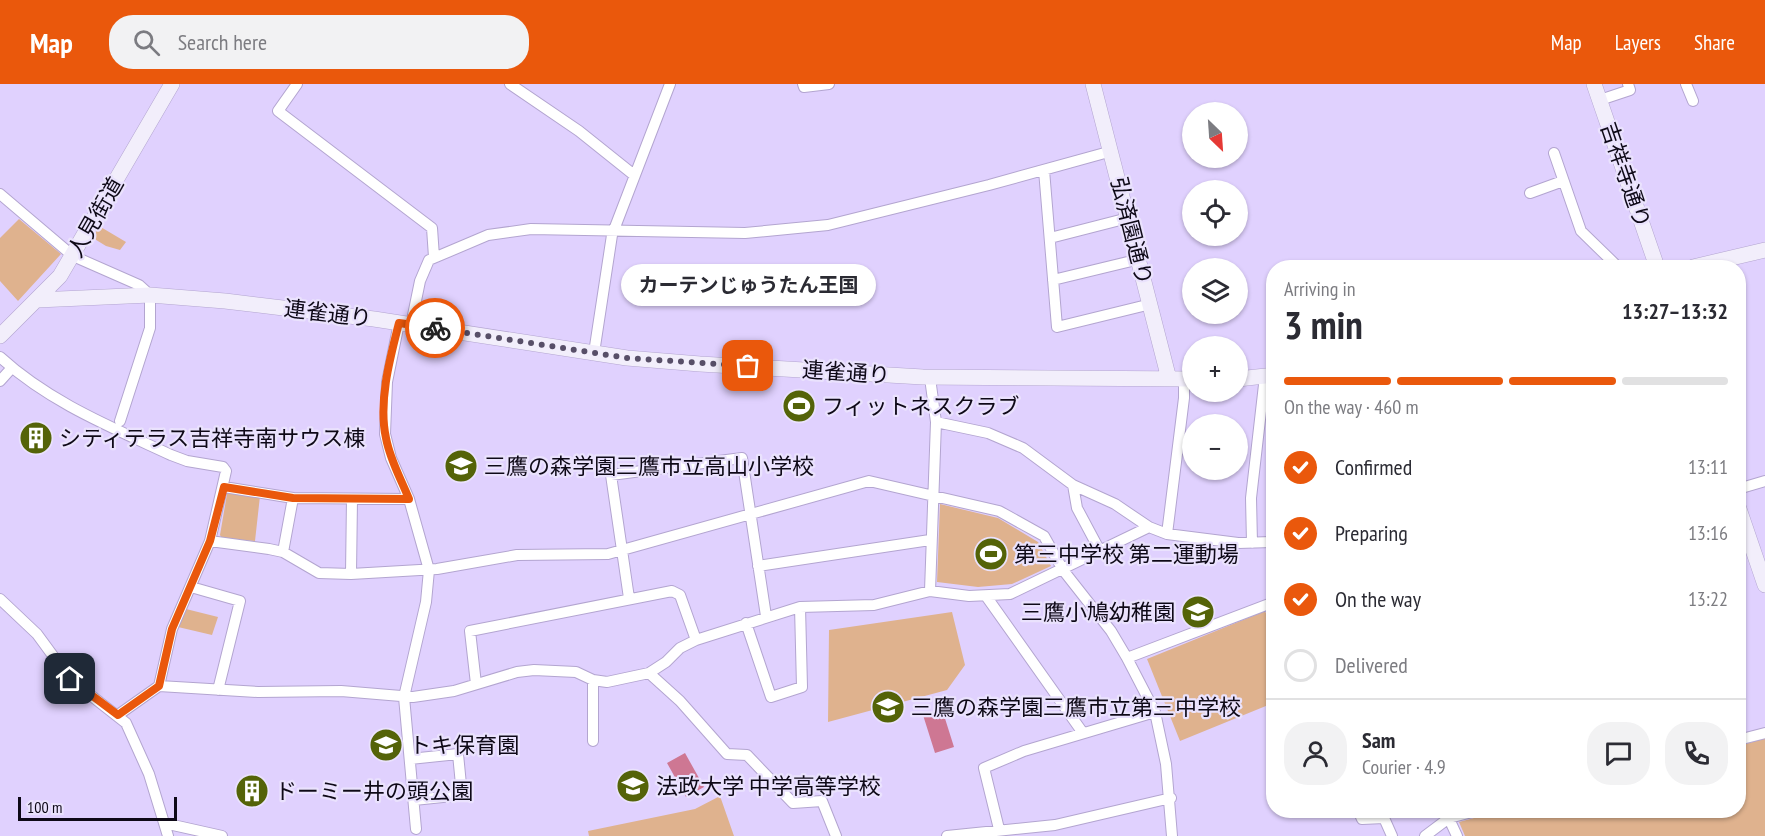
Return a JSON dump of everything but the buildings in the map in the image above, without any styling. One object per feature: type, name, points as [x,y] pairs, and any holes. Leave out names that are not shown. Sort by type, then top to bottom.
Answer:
[{"type":"main road","name":"人見街道","points":[[0,336],[60,276],[172,84]]},
{"type":"main road","name":"弘済園通り","points":[[1093,84],[1151,304],[1182,379]]},
{"type":"main road","name":"吉祥寺通り","points":[[1594,84],[1655,260]]},
{"type":"main road","points":[[1723,260],[1765,250]]},
{"type":"main road","name":"連雀通り","points":[[37,300],[150,295],[275,306],[594,353],[700,364],[930,378],[1182,379]]},
{"type":"main road","points":[[1248,378],[1266,375]]},
{"type":"main road","points":[[1746,529],[1765,585]]},
{"type":"street","points":[[297,84],[278,111],[432,228],[434,257]]},
{"type":"street","points":[[510,84],[579,130],[634,175]]},
{"type":"street","points":[[594,353],[614,230],[670,84]]},
{"type":"street","points":[[803,84],[804,87],[829,84]]},
{"type":"street","points":[[1600,100],[1630,90],[1628,84]]},
{"type":"street","points":[[1686,84],[1693,101]]},
{"type":"street","points":[[416,829],[404,697],[426,602],[429,570],[409,499],[391,458],[385,434],[387,382],[422,273],[434,257],[498,232],[531,229],[745,233],[828,225],[1112,151]]},
{"type":"street","points":[[1554,153],[1581,231],[1611,260]]},
{"type":"street","points":[[1044,170],[1058,327],[1151,304]]},
{"type":"street","points":[[1530,193],[1563,181]]},
{"type":"street","points":[[0,194],[73,256],[139,285],[150,295],[150,328],[120,421]]},
{"type":"street","points":[[1050,238],[1128,218]]},
{"type":"street","points":[[1053,280],[1140,259]]},
{"type":"street","points":[[0,357],[22,377],[77,411],[179,458],[223,467],[226,471],[210,541],[172,629],[159,686]]},
{"type":"street","points":[[0,381],[9,371]]},
{"type":"street","points":[[930,378],[936,422],[930,540],[930,591]]},
{"type":"street","points":[[1252,543],[1251,498],[1266,396]]},
{"type":"street","points":[[1167,534],[1184,402]]},
{"type":"street","points":[[936,422],[988,433],[1023,448],[1073,485],[1115,504],[1149,527],[1167,534],[1252,543],[1266,542]]},
{"type":"street","points":[[629,598],[611,475],[742,458],[766,616]]},
{"type":"street","points":[[210,541],[283,552],[319,573],[351,574],[429,570],[517,555],[608,554],[869,481],[999,511],[1044,536],[1063,570],[1111,631],[1127,658],[1155,712],[1170,798],[1172,836]]},
{"type":"street","points":[[1746,487],[1765,481]]},
{"type":"street","points":[[1073,485],[1077,508],[1100,551]]},
{"type":"street","points":[[224,487],[293,498],[409,499]]},
{"type":"street","points":[[283,552],[293,498]]},
{"type":"street","points":[[351,574],[352,499]]},
{"type":"street","points":[[118,715],[159,686],[218,690],[320,691],[404,697],[434,695],[517,672],[534,670],[576,672],[593,680],[607,682],[649,673],[666,662],[680,648],[696,640],[800,607],[874,605],[930,591],[986,596],[1010,594],[1149,527]]},
{"type":"street","points":[[758,566],[930,540]]},
{"type":"street","points":[[190,587],[240,601],[218,690]]},
{"type":"street","points":[[476,684],[470,631],[629,598],[672,591],[680,594],[696,640]]},
{"type":"street","points":[[986,596],[1083,733]]},
{"type":"street","points":[[0,599],[37,634],[70,679],[118,715],[137,745],[168,836]]},
{"type":"street","points":[[1127,658],[1266,605]]},
{"type":"street","points":[[746,623],[771,696],[802,687],[800,607]]},
{"type":"street","points":[[649,673],[680,701],[728,754],[747,755],[793,803],[822,801],[836,836]]},
{"type":"street","points":[[592,741],[593,680]]},
{"type":"street","points":[[1003,832],[984,768],[1083,733],[1155,712]]},
{"type":"street","points":[[1746,738],[1765,733]]},
{"type":"street","points":[[410,759],[458,754],[462,795],[414,800]]},
{"type":"street","points":[[947,836],[1054,825],[1170,798]]},
{"type":"street","points":[[1362,818],[1384,818],[1392,836]]},
{"type":"street","points":[[1425,836],[1443,818]]},
{"type":"street","points":[[1449,818],[1457,836]]},
{"type":"street","points":[[164,823],[222,836]]},
{"type":"shaded area","points":[[19,219],[61,254],[18,301],[0,281],[0,238]]},
{"type":"shaded area","points":[[99,226],[126,242],[120,250],[106,246],[93,238]]},
{"type":"shaded area","points":[[231,492],[260,496],[255,541],[222,539],[220,535],[227,494]]},
{"type":"shaded area","name":"第三中学校 第二運動場","points":[[940,504],[998,518],[1038,542],[1051,566],[1012,584],[978,587],[937,582]]},
{"type":"shaded area","points":[[186,609],[218,617],[212,635],[178,627]]},
{"type":"shaded area","points":[[1265,611],[1266,706],[1180,741],[1147,659]]},
{"type":"shaded area","points":[[952,612],[965,665],[947,690],[828,722],[829,630]]},
{"type":"shaded area","points":[[942,709],[954,747],[935,753],[923,715]]},
{"type":"shaded area","points":[[1765,738],[1765,836],[1465,836],[1459,822],[1474,818],[1746,818],[1746,744]]},
{"type":"shaded area","points":[[685,753],[704,787],[686,797],[667,763]]},
{"type":"shaded area","points":[[720,796],[734,836],[589,836],[588,831],[695,809]]},
{"type":"way so far","points":[[435,328],[627,358],[748,366]]},
{"type":"place","name":"カーテンじゅうたん王国","points":[[748,366]]},
{"type":"place","name":"フィットネスクラブ","points":[[799,406]]},
{"type":"place","name":"シティテラス吉祥寺南サウス棟","points":[[36,438]]},
{"type":"place","name":"三鷹の森学園三鷹市立高山小学校","points":[[461,466]]},
{"type":"place","name":"第三中学校 第二運動場","points":[[991,554]]},
{"type":"place","name":"三鷹小鳩幼稚園","points":[[1198,612]]},
{"type":"place","name":"三鷹の森学園三鷹市立第三中学校","points":[[888,707]]},
{"type":"place","name":"トキ保育園","points":[[386,745]]},
{"type":"place","name":"法政大学 中学高等学校","points":[[633,786]]},
{"type":"place","name":"ドーミー井の頭公園","points":[[252,791]]},
{"type":"route","points":[[70,679],[118,715],[136,700],[159,686],[172,629],[210,541],[224,487],[293,498],[409,499],[391,458],[385,434],[384,402],[387,382],[399,323],[435,328]]}]
